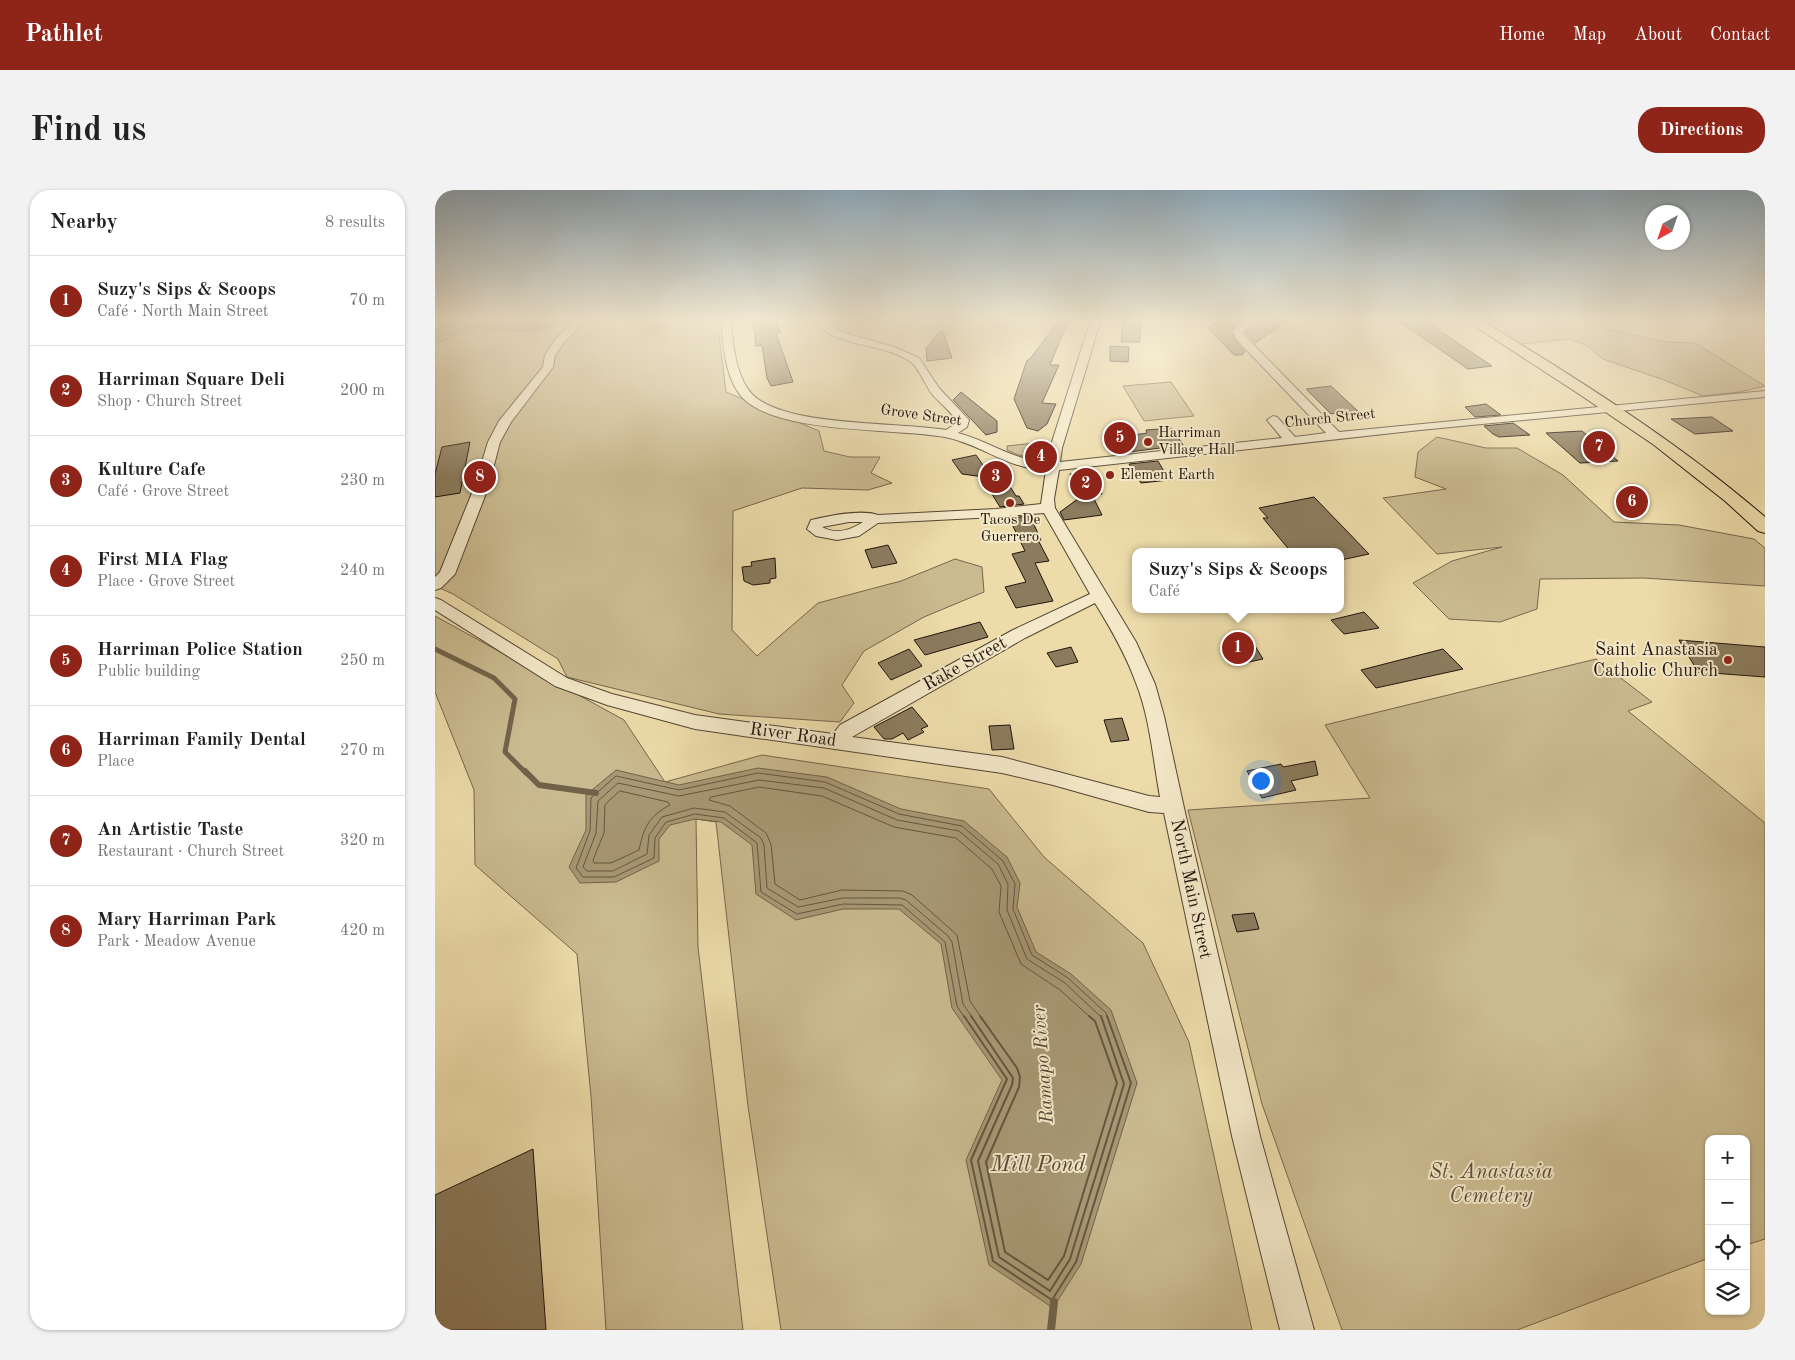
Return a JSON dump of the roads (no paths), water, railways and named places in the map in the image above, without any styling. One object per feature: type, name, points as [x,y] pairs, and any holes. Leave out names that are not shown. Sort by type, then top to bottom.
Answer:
[{"type":"main road","points":[[1553,372],[1679,455],[1733,498],[1765,527]]},
{"type":"street","points":[[435,584],[447,574],[481,488],[495,442],[505,421],[544,372]]},
{"type":"street","name":"Grove Street","points":[[736,372],[738,384],[749,398],[769,410],[789,416],[812,420],[915,428],[948,434],[973,441],[1016,461],[1037,466],[1052,466]]},
{"type":"street","points":[[923,372],[936,392],[963,420],[963,424],[948,434]]},
{"type":"street","points":[[875,519],[996,513],[1048,508],[1047,499],[1052,466],[1080,372]]},
{"type":"street","points":[[1274,372],[1335,435]]},
{"type":"street","name":"Church Street","points":[[1052,466],[1087,464],[1335,435],[1765,394]]},
{"type":"street","points":[[1273,420],[1291,440]]},
{"type":"street","name":"North Main Street","points":[[1048,508],[1098,596],[1127,642],[1146,684],[1155,716],[1245,1136],[1297,1330]]},
{"type":"street","name":"Rake Street","points":[[839,741],[847,730],[1019,634],[1098,596]]},
{"type":"street","name":"River Road","points":[[435,602],[561,682],[607,700],[695,722],[1002,765],[1149,804],[1173,806]]},
{"type":"water","name":"Mill Pond","points":[[758,768],[827,777],[901,809],[964,821],[1007,857],[1020,883],[1017,907],[1036,952],[1071,974],[1111,1010],[1137,1083],[1081,1264],[1053,1308],[989,1265],[966,1160],[1002,1080],[952,1008],[941,944],[899,909],[843,909],[796,920],[756,894],[752,845],[721,822],[695,819],[670,825],[659,839],[659,861],[616,882],[580,883],[569,867],[586,830],[586,795],[616,770],[679,785]]},
{"type":"waterway","name":"Ramapo River","points":[[435,649],[494,678],[515,699],[505,752],[526,773]]},
{"type":"waterway","name":"Ramapo River","points":[[525,771],[539,785],[596,793]]},
{"type":"waterway","name":"Ramapo River","points":[[1051,1330],[1054,1302]]},
{"type":"place","name":"Harriman Police Station","points":[[1120,438]]},
{"type":"place","name":"Harriman Village Hall","points":[[1148,442]]},
{"type":"place","name":"An Artistic Taste","points":[[1599,447]]},
{"type":"place","name":"First MIA Flag","points":[[1041,457]]},
{"type":"place","name":"Element Earth","points":[[1110,475]]},
{"type":"place","name":"Mary Harriman Park","points":[[480,477]]},
{"type":"place","name":"Kulture Cafe","points":[[996,477]]},
{"type":"place","name":"Harriman Square Deli","points":[[1086,484]]},
{"type":"place","name":"Harriman Family Dental","points":[[1632,502]]},
{"type":"place","name":"Tacos De Guerrero","points":[[1010,503]]},
{"type":"place","name":"Suzy's Sips & Scoops","points":[[1238,648]]},
{"type":"place","name":"Saint Anastasia Catholic Church","points":[[1728,660]]},
{"type":"park label","name":"St. Anastasia Cemetery","points":[[1491,1184]]}]
